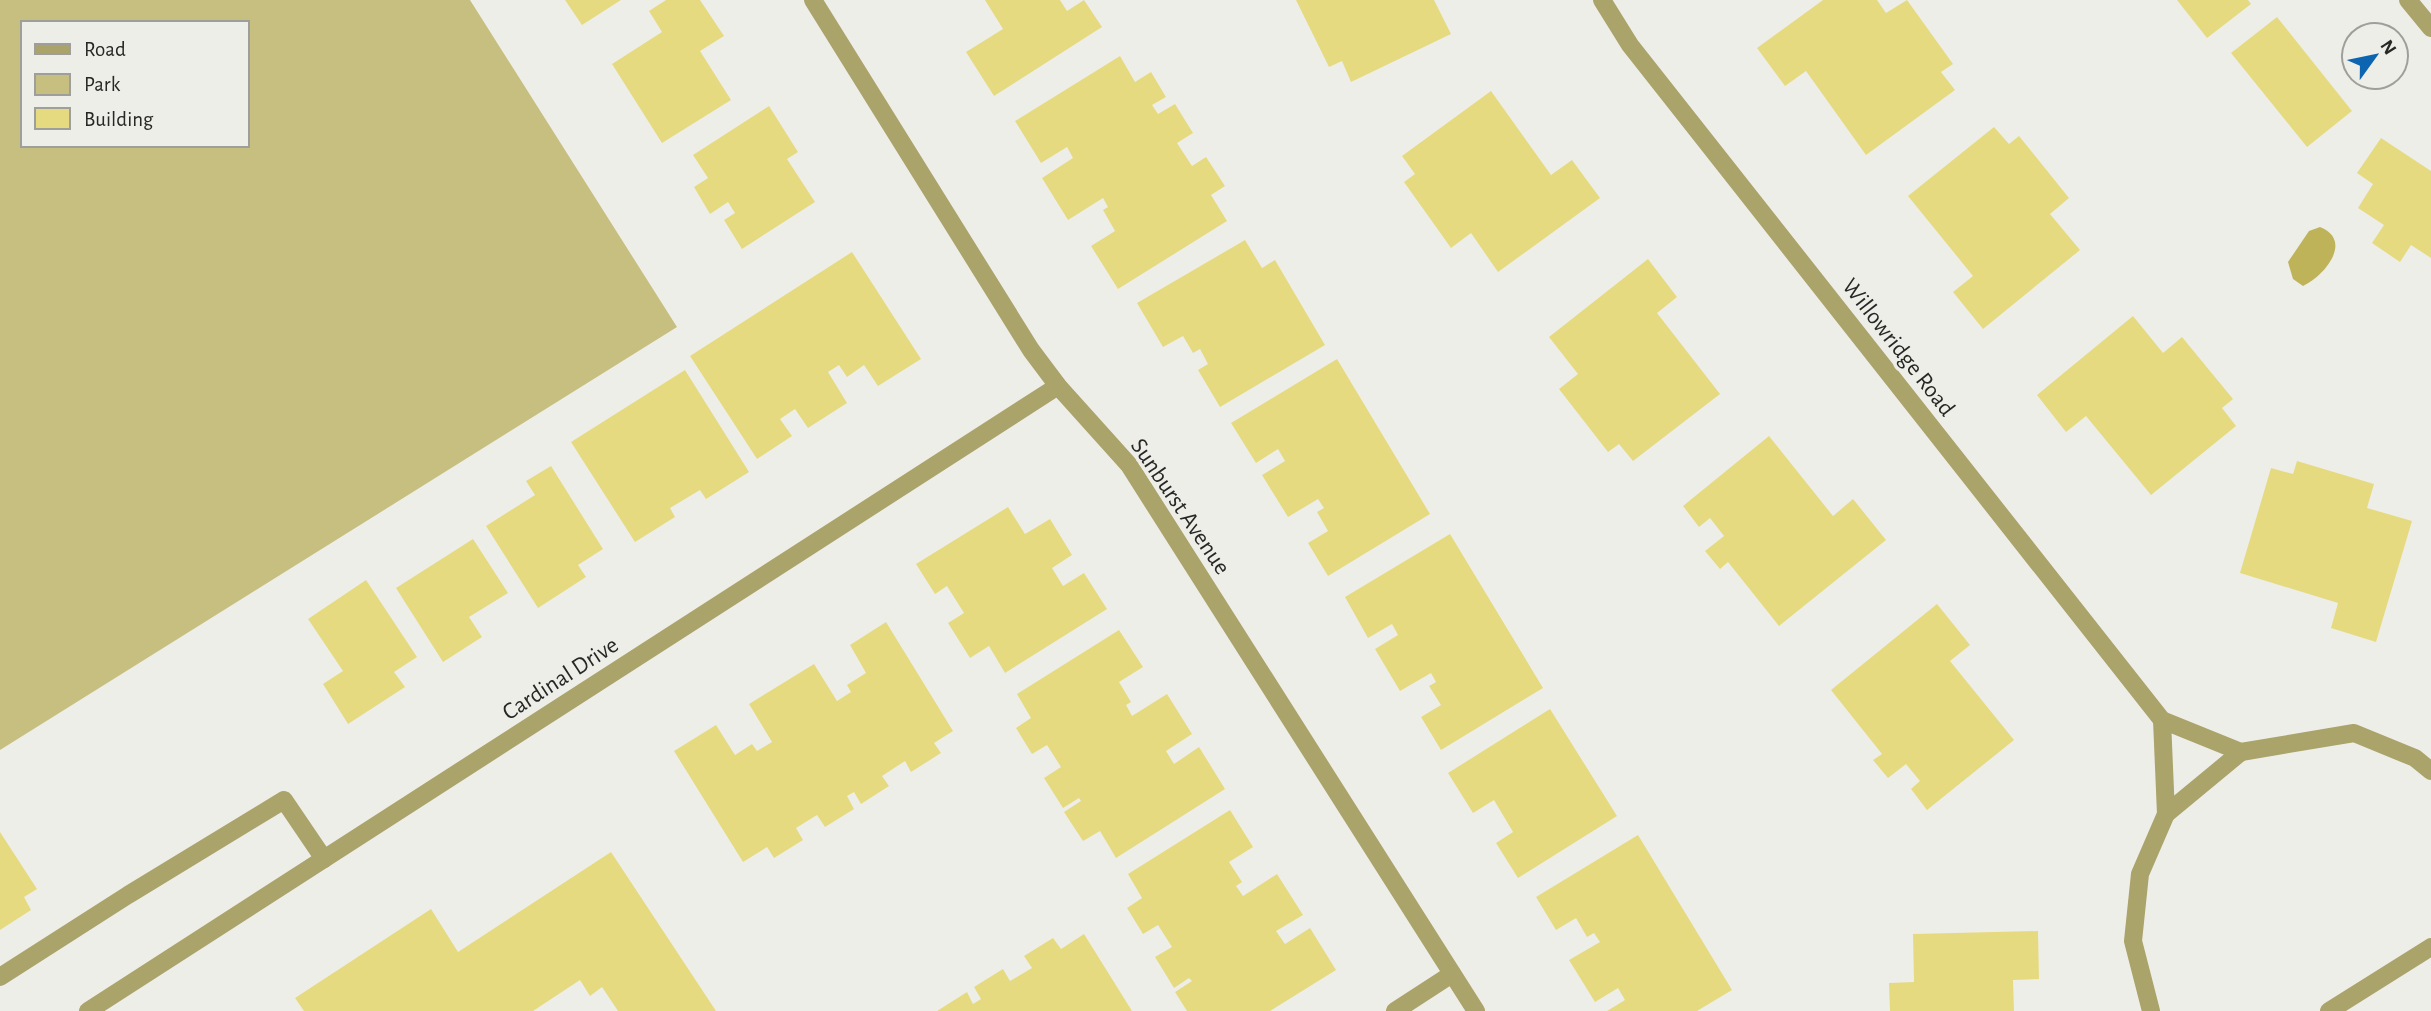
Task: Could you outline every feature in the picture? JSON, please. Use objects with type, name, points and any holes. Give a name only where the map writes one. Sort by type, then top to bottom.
[{"type":"street","name":"Sunburst Avenue","points":[[813,0],[1031,351],[1058,386],[1129,465],[1476,1011]]},
{"type":"street","name":"Willowridge Road","points":[[1602,0],[1630,45],[2162,720],[2241,752]]},
{"type":"street","points":[[2408,0],[2431,28]]},
{"type":"street","name":"Cardinal Drive","points":[[88,1011],[1058,386]]},
{"type":"street","points":[[2151,1011],[2133,941],[2140,874],[2166,814],[2162,720]]},
{"type":"street","points":[[2166,814],[2241,752],[2354,733],[2415,758],[2431,771]]},
{"type":"street","points":[[0,977],[284,800],[324,859]]},
{"type":"street","points":[[2329,1011],[2431,947]]},
{"type":"street","points":[[1395,1011],[1452,974]]},
{"type":"green space","points":[[0,0],[470,0],[677,327],[0,750]]},
{"type":"shaded area","points":[[2320,227],[2330,233],[2335,241],[2335,249],[2327,267],[2303,286],[2293,279],[2288,262],[2309,231]]},
{"type":"building","points":[[565,0],[621,0],[582,25]]},
{"type":"building","points":[[666,0],[700,0],[724,36],[700,51],[731,100],[662,143],[612,64],[662,32],[649,11]]},
{"type":"building","points":[[985,0],[1060,0],[1067,11],[1084,0],[1102,27],[994,96],[966,52],[1003,29]]},
{"type":"building","points":[[1296,0],[1434,0],[1451,34],[1351,82],[1342,61],[1329,67]]},
{"type":"building","points":[[1823,0],[1877,0],[1886,13],[1907,0],[1953,64],[1941,72],[1955,90],[1866,155],[1806,71],[1785,86],[1757,48]]},
{"type":"building","points":[[2177,0],[2248,0],[2251,4],[2207,38]]},
{"type":"building","points":[[2277,17],[2352,111],[2307,147],[2231,53]]},
{"type":"building","points":[[1120,56],[1135,82],[1151,72],[1166,97],[1152,105],[1158,114],[1175,104],[1193,133],[1177,143],[1192,166],[1206,157],[1225,186],[1211,195],[1227,221],[1118,289],[1091,246],[1115,231],[1103,210],[1108,207],[1103,198],[1068,220],[1042,178],[1073,158],[1067,147],[1041,163],[1015,121]]},
{"type":"building","points":[[1491,91],[1551,175],[1572,160],[1600,198],[1498,272],[1471,233],[1451,248],[1404,182],[1415,174],[1402,156]]},
{"type":"building","points":[[769,106],[798,152],[787,159],[815,202],[742,249],[724,220],[735,213],[728,202],[710,214],[694,187],[708,178],[693,155]]},
{"type":"building","points":[[1994,127],[2009,144],[2019,136],[2069,198],[2050,214],[2080,250],[1983,329],[1953,292],[1973,276],[1908,196]]},
{"type":"building","points":[[2381,138],[2431,171],[2431,258],[2411,245],[2400,262],[2372,243],[2384,225],[2358,208],[2373,184],[2357,173]]},
{"type":"building","points":[[1245,240],[1262,268],[1275,260],[1325,345],[1220,407],[1198,370],[1208,364],[1200,349],[1193,353],[1183,336],[1163,347],[1137,303]]},
{"type":"building","points":[[852,252],[921,359],[878,386],[864,365],[847,377],[839,365],[828,372],[847,403],[808,428],[795,409],[780,419],[792,436],[757,459],[690,356]]},
{"type":"building","points":[[1648,259],[1677,297],[1657,313],[1720,394],[1633,461],[1619,444],[1608,452],[1559,389],[1578,374],[1549,337]]},
{"type":"building","points":[[2133,316],[2163,353],[2182,337],[2233,399],[2222,408],[2236,426],[2151,495],[2086,416],[2066,432],[2037,395]]},
{"type":"building","points":[[1337,359],[1430,514],[1328,576],[1308,543],[1328,531],[1317,512],[1324,508],[1318,499],[1288,517],[1262,475],[1285,461],[1278,449],[1256,463],[1231,423]]},
{"type":"building","points":[[685,370],[749,472],[706,499],[700,490],[670,508],[675,517],[635,542],[571,442]]},
{"type":"building","points":[[1769,436],[1833,516],[1853,499],[1886,540],[1779,626],[1728,562],[1720,569],[1705,551],[1724,536],[1710,518],[1699,527],[1683,506]]},
{"type":"building","points":[[2297,461],[2374,484],[2367,508],[2412,521],[2376,642],[2331,628],[2338,603],[2240,573],[2271,468],[2293,474]]},
{"type":"building","points":[[551,466],[603,549],[578,565],[586,577],[538,608],[486,526],[535,495],[526,481]]},
{"type":"building","points":[[1008,507],[1025,534],[1050,519],[1072,555],[1052,568],[1063,586],[1084,573],[1107,609],[1005,673],[989,646],[970,658],[948,623],[964,613],[947,586],[935,594],[916,564]]},
{"type":"building","points":[[1450,534],[1543,688],[1441,750],[1421,717],[1441,705],[1429,686],[1436,682],[1431,673],[1400,691],[1375,649],[1398,635],[1392,624],[1368,638],[1345,597]]},
{"type":"building","points":[[473,539],[508,593],[469,617],[482,637],[443,662],[396,588]]},
{"type":"building","points":[[366,580],[417,657],[394,672],[405,687],[348,724],[323,684],[343,671],[308,619]]},
{"type":"building","points":[[1937,604],[1970,645],[1950,661],[2014,740],[1927,810],[1911,789],[1920,781],[1906,764],[1888,778],[1873,760],[1882,754],[1831,690]]},
{"type":"building","points":[[886,622],[953,731],[934,743],[941,753],[911,772],[905,761],[882,776],[889,786],[861,804],[854,792],[847,796],[854,809],[825,827],[817,815],[796,828],[803,840],[774,858],[767,847],[743,862],[674,751],[716,725],[735,755],[752,744],[757,751],[772,742],[749,704],[814,664],[837,701],[851,692],[847,685],[866,673],[850,645]]},
{"type":"building","points":[[1119,630],[1143,667],[1119,682],[1131,702],[1126,705],[1132,716],[1167,694],[1192,734],[1166,751],[1174,764],[1199,747],[1225,789],[1116,858],[1100,831],[1083,841],[1064,812],[1081,801],[1079,798],[1063,808],[1044,778],[1061,767],[1047,745],[1032,754],[1016,728],[1031,718],[1017,694]]},
{"type":"building","points":[[1550,709],[1617,816],[1518,878],[1496,843],[1513,832],[1494,800],[1473,813],[1448,773]]},
{"type":"building","points":[[1230,810],[1253,847],[1229,862],[1242,882],[1236,886],[1243,896],[1277,874],[1303,915],[1276,931],[1285,944],[1310,928],[1336,970],[1270,1011],[1187,1011],[1175,992],[1192,981],[1189,978],[1174,988],[1155,957],[1172,947],[1158,925],[1143,934],[1127,908],[1142,898],[1128,874]]},
{"type":"building","points":[[0,832],[37,889],[24,897],[31,910],[0,930]]},
{"type":"building","points":[[1638,835],[1732,990],[1697,1011],[1607,1011],[1625,1000],[1618,988],[1595,1002],[1569,960],[1600,942],[1594,933],[1587,937],[1576,918],[1556,930],[1536,897]]},
{"type":"building","points":[[611,852],[716,1011],[618,1011],[602,987],[590,996],[580,980],[533,1011],[304,1011],[295,998],[431,909],[458,952]]},
{"type":"building","points":[[2038,931],[2039,979],[2013,980],[2014,1011],[1890,1011],[1889,983],[1914,982],[1913,934]]},
{"type":"building","points":[[1084,934],[1132,1011],[937,1011],[967,992],[973,1004],[981,999],[974,987],[1003,969],[1010,981],[1032,968],[1024,956],[1053,938],[1061,949]]}]
